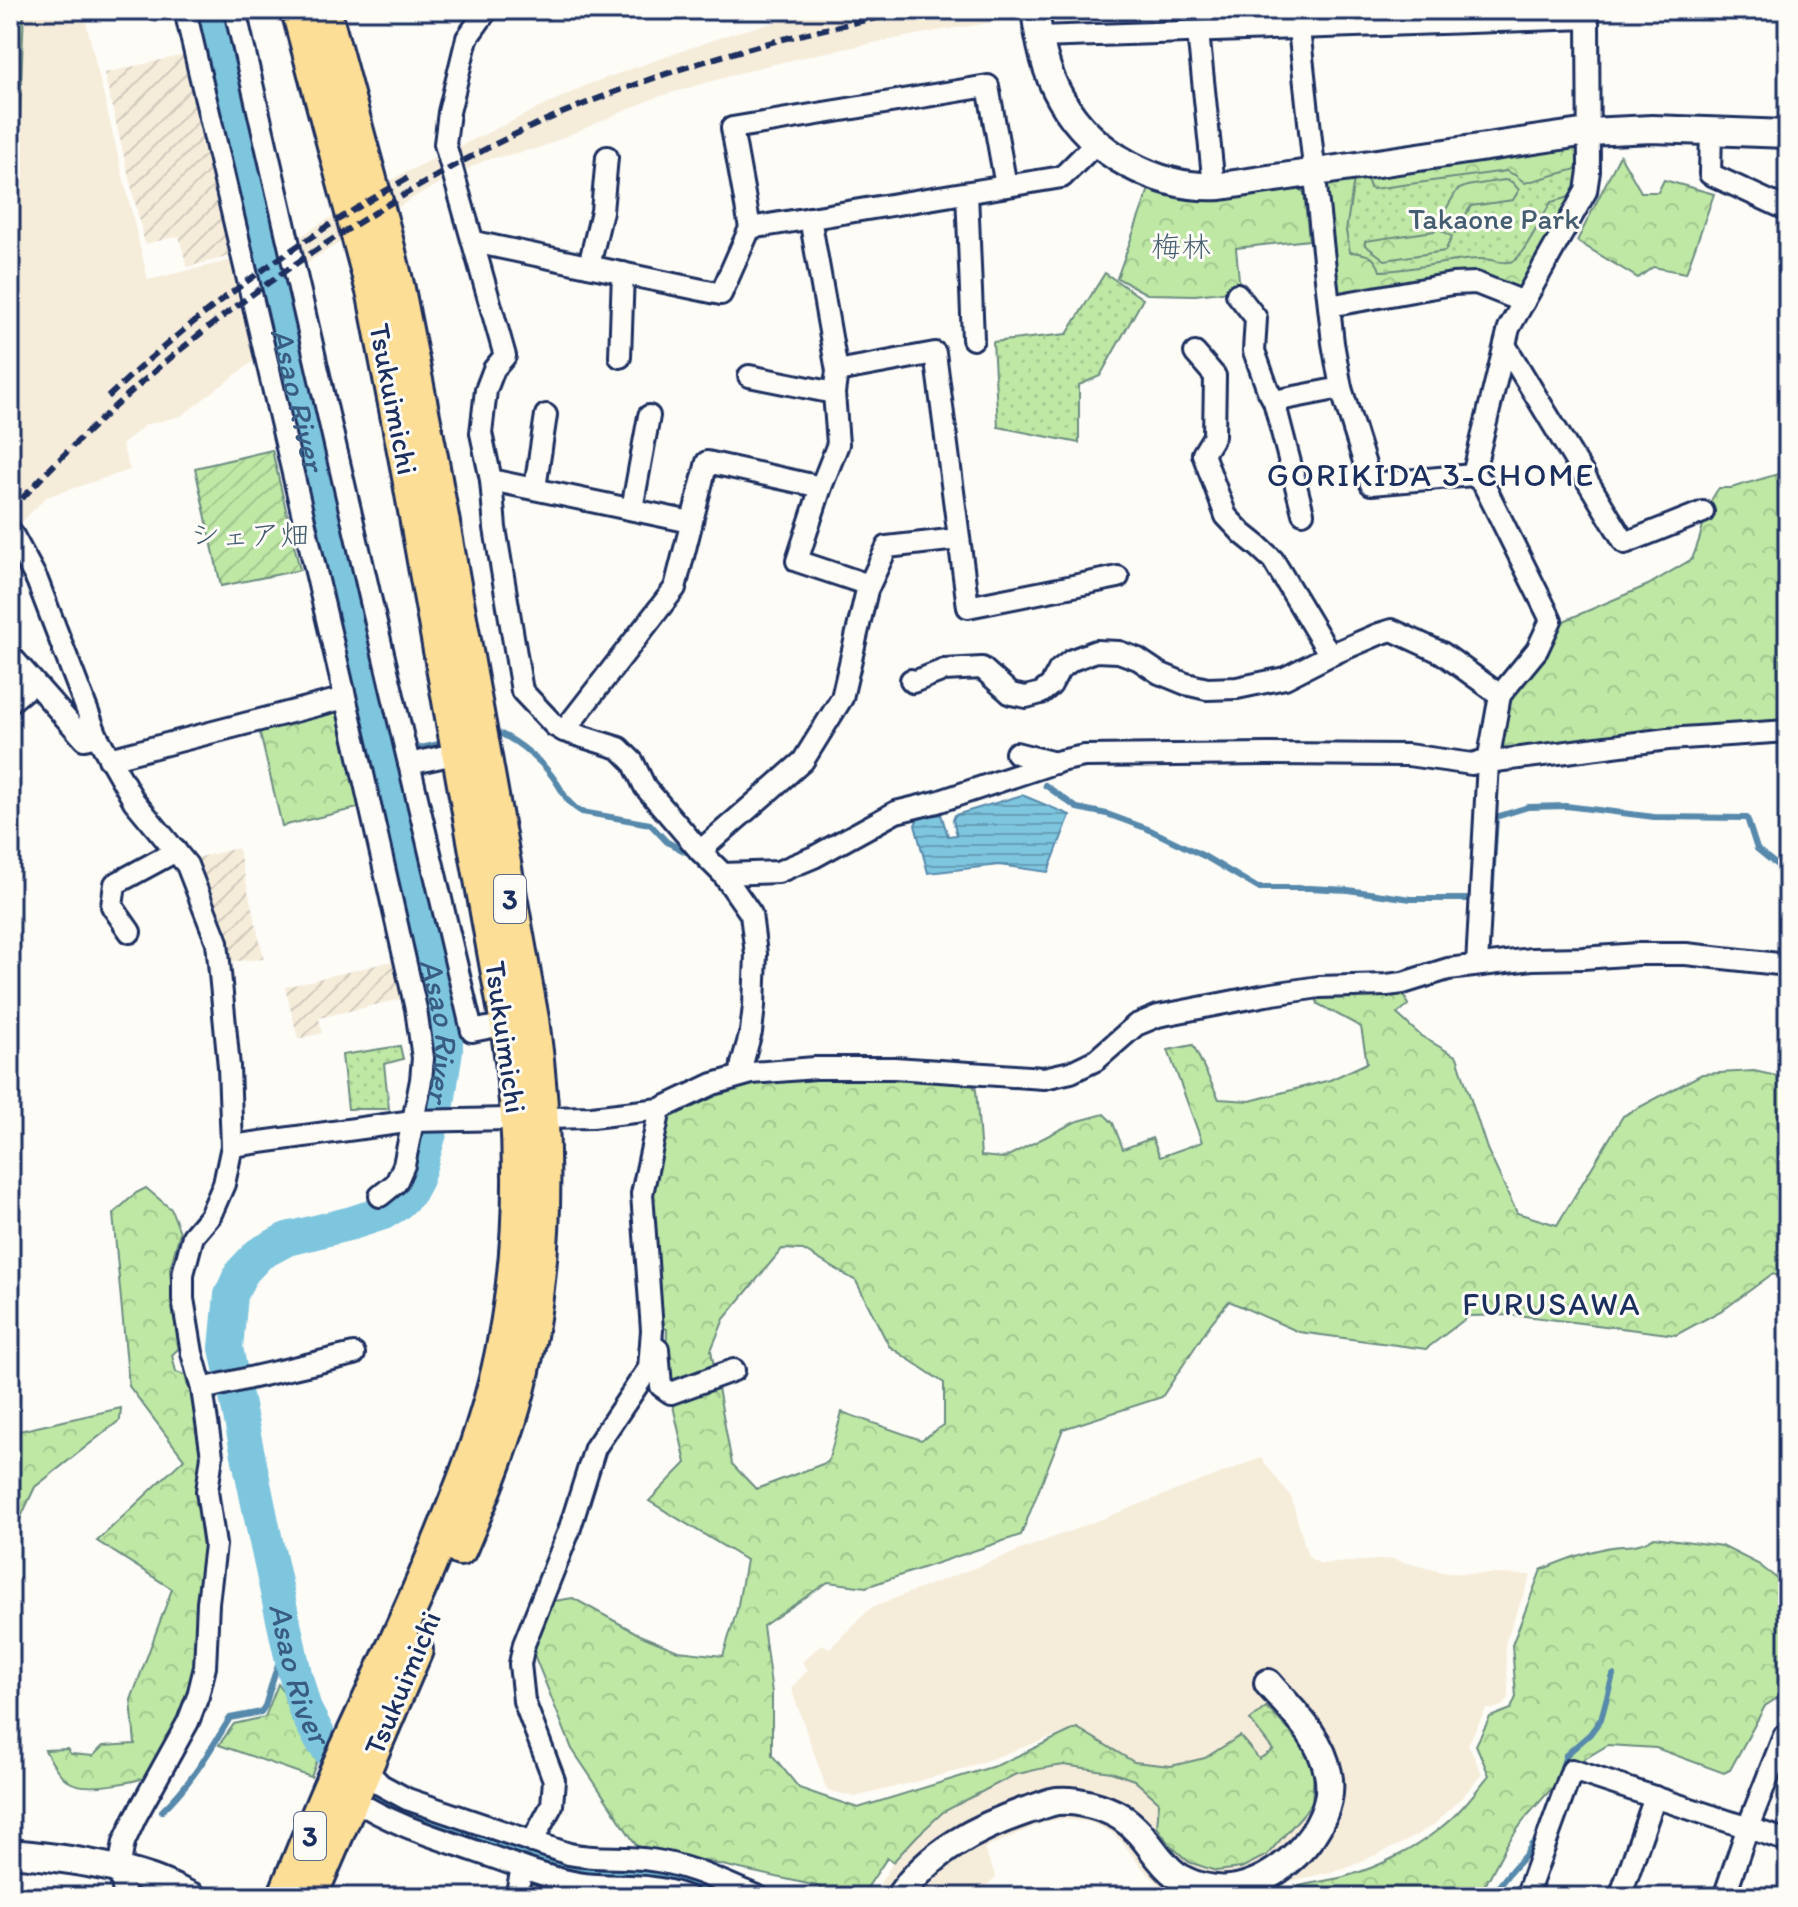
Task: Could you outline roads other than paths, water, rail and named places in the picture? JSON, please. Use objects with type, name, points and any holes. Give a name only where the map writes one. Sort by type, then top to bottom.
[{"type":"main road","name":"Tsukuimichi","points":[[298,10],[374,295],[459,753],[514,1072],[531,1118]]},
{"type":"main road","name":"Tsukuimichi","points":[[310,1897],[393,1651],[463,1485],[489,1405],[504,1345],[513,1289],[531,1118],[540,1080],[532,1019],[398,289],[324,10]]},
{"type":"main road","name":"Tsukuimichi","points":[[284,1897],[353,1777]]},
{"type":"street","points":[[185,10],[416,1009],[423,1058],[418,1121],[396,1183],[380,1196]]},
{"type":"street","points":[[235,10],[472,1031],[507,1024]]},
{"type":"street","points":[[473,10],[449,112],[445,144],[505,356],[494,369],[486,390],[481,433],[491,480],[495,528],[522,691],[555,726],[619,748],[633,762],[645,787],[723,874],[751,914],[756,954],[751,1032],[741,1075]]},
{"type":"street","points":[[467,38],[487,10]]},
{"type":"street","points":[[1473,475],[1509,328],[1586,191],[1589,171],[1588,132],[1588,18],[1198,32],[1037,24],[1053,83],[1078,125],[1129,164],[1160,179],[1192,185],[1214,186],[1315,173],[1588,132],[1652,129],[1788,134]]},
{"type":"street","points":[[1299,29],[1341,388],[1371,484],[1473,475],[1483,483],[1551,620],[1537,650],[1500,695],[1488,762],[1477,965]]},
{"type":"street","points":[[1198,32],[1214,186]]},
{"type":"street","points":[[474,242],[721,294],[750,228],[732,128],[988,86],[1006,186]]},
{"type":"street","points":[[1711,130],[1710,174],[1788,210]]},
{"type":"street","points":[[750,228],[1062,177],[1097,142]]},
{"type":"street","points":[[589,266],[602,211],[607,157]]},
{"type":"street","points":[[967,193],[973,339]]},
{"type":"street","points":[[810,218],[837,371],[834,393],[838,444],[797,561],[869,585]]},
{"type":"street","points":[[620,357],[623,273]]},
{"type":"street","points":[[1329,306],[1452,284],[1476,283],[1524,302]]},
{"type":"street","points":[[1237,294],[1256,318],[1254,351],[1274,401],[1303,513]]},
{"type":"street","points":[[1505,345],[1625,543],[1703,512]]},
{"type":"street","points":[[837,371],[935,353],[968,607],[1118,577]]},
{"type":"street","points":[[1195,353],[1215,376],[1214,436],[1203,454],[1226,516],[1273,560],[1330,655]]},
{"type":"street","points":[[749,376],[834,393]]},
{"type":"street","points":[[1274,401],[1341,388]]},
{"type":"street","points":[[535,488],[546,415]]},
{"type":"street","points":[[632,509],[649,416]]},
{"type":"street","points":[[564,731],[675,588],[707,462],[821,487]]},
{"type":"street","points":[[491,480],[691,522]]},
{"type":"street","points":[[10,530],[37,580],[97,736],[109,759],[134,801],[187,865],[217,942],[229,1067],[232,1146],[224,1184],[210,1216],[193,1236],[183,1274],[187,1328],[212,1387],[212,1456],[207,1491],[215,1545],[205,1667],[188,1722],[124,1842],[119,1869],[125,1897]]},
{"type":"street","points":[[700,851],[803,761],[842,698],[869,585],[887,547],[958,539]]},
{"type":"street","points":[[911,680],[913,682],[944,670],[982,668],[1011,694],[1026,697],[1041,693],[1051,685],[1059,670],[1072,660],[1096,651],[1119,652],[1186,684],[1207,689],[1237,688],[1285,678],[1330,655],[1392,630],[1442,653],[1500,695]]},
{"type":"street","points":[[10,655],[84,739],[97,736]]},
{"type":"street","points":[[10,702],[33,683]]},
{"type":"street","points":[[109,759],[345,698]]},
{"type":"street","points":[[723,874],[778,872],[814,857],[896,812],[1084,756],[1408,755],[1472,764],[1668,739],[1788,731]]},
{"type":"street","points":[[409,764],[459,753]]},
{"type":"street","points":[[1016,753],[1055,763]]},
{"type":"street","points":[[130,932],[112,906],[115,884],[176,851]]},
{"type":"street","points":[[232,1146],[418,1121],[592,1117],[660,1109],[713,1084],[741,1075],[815,1068],[894,1068],[1044,1078],[1071,1072],[1096,1060],[1136,1025],[1158,1016],[1319,987],[1395,984],[1448,969],[1477,965],[1638,954],[1686,954],[1788,965]]},
{"type":"street","points":[[513,1846],[552,1805],[554,1780],[524,1701],[520,1664],[524,1644],[569,1531],[595,1448],[649,1368],[652,1330],[642,1194],[660,1109]]},
{"type":"street","points":[[652,1330],[659,1352],[661,1386],[671,1393],[734,1370]]},
{"type":"street","points":[[212,1387],[354,1354]]},
{"type":"street","points":[[899,1897],[911,1879],[944,1850],[983,1828],[1057,1801],[1094,1805],[1120,1817],[1137,1830],[1163,1865],[1178,1877],[1196,1885],[1235,1889],[1276,1873],[1317,1827],[1327,1803],[1329,1775],[1321,1749],[1309,1730],[1268,1683]]},
{"type":"street","points":[[1724,1897],[1784,1736]]},
{"type":"street","points":[[1526,1897],[1572,1770],[1788,1841]]},
{"type":"street","points":[[353,1777],[396,1823],[591,1859],[650,1860],[684,1867],[759,1897]]},
{"type":"street","points":[[353,1777],[381,1785],[513,1846],[522,1868],[516,1897]]},
{"type":"street","points":[[1620,1897],[1655,1797]]},
{"type":"street","points":[[10,1853],[57,1857],[119,1869],[155,1880],[193,1897]]},
{"type":"street","points":[[522,1868],[581,1883],[655,1888],[688,1897]]},
{"type":"water","points":[[1022,795],[1070,815],[1048,872],[999,865],[928,873],[915,825],[918,818],[940,811],[948,836],[957,835],[953,820],[955,815]]},
{"type":"waterway","name":"Asao River","points":[[206,10],[446,1033],[437,1110],[416,1179],[408,1194],[383,1213],[287,1239],[259,1254],[241,1273],[231,1295],[226,1348],[295,1674],[305,1710],[321,1740],[352,1778],[384,1799],[553,1865],[587,1871],[641,1869],[685,1879],[728,1897]]},
{"type":"waterway","points":[[499,733],[539,761],[577,809],[650,824],[667,842],[686,852]]},
{"type":"waterway","points":[[416,749],[439,744]]},
{"type":"waterway","points":[[384,755],[394,753]]},
{"type":"waterway","points":[[1045,785],[1077,808],[1107,814],[1148,829],[1204,856],[1258,888],[1348,890],[1411,899],[1475,899]]},
{"type":"waterway","points":[[1486,899],[1491,899],[1496,817],[1528,807],[1566,806],[1654,817],[1747,818],[1757,849],[1788,874]]},
{"type":"waterway","points":[[162,1811],[191,1779],[230,1718],[261,1712],[287,1641]]},
{"type":"waterway","points":[[1561,1771],[1566,1755],[1590,1734],[1601,1719],[1613,1675]]},
{"type":"waterway","points":[[1489,1897],[1532,1844]]},
{"type":"railway","points":[[10,512],[93,426],[231,310],[329,242],[450,168],[547,120],[657,77],[788,38],[921,10]]},
{"type":"railway","points":[[108,397],[177,336],[251,278],[328,226],[408,178]]},
{"type":"district","name":"GORIKIDA 3-CHOME","points":[[1431,475]]},
{"type":"district","name":"FURUSAWA","points":[[1552,1304]]},
{"type":"park label","name":"Takaone Park","points":[[1494,218]]},
{"type":"park label","name":"梅林","points":[[1181,246]]},
{"type":"park label","name":"シェア畑","points":[[250,534]]}]
